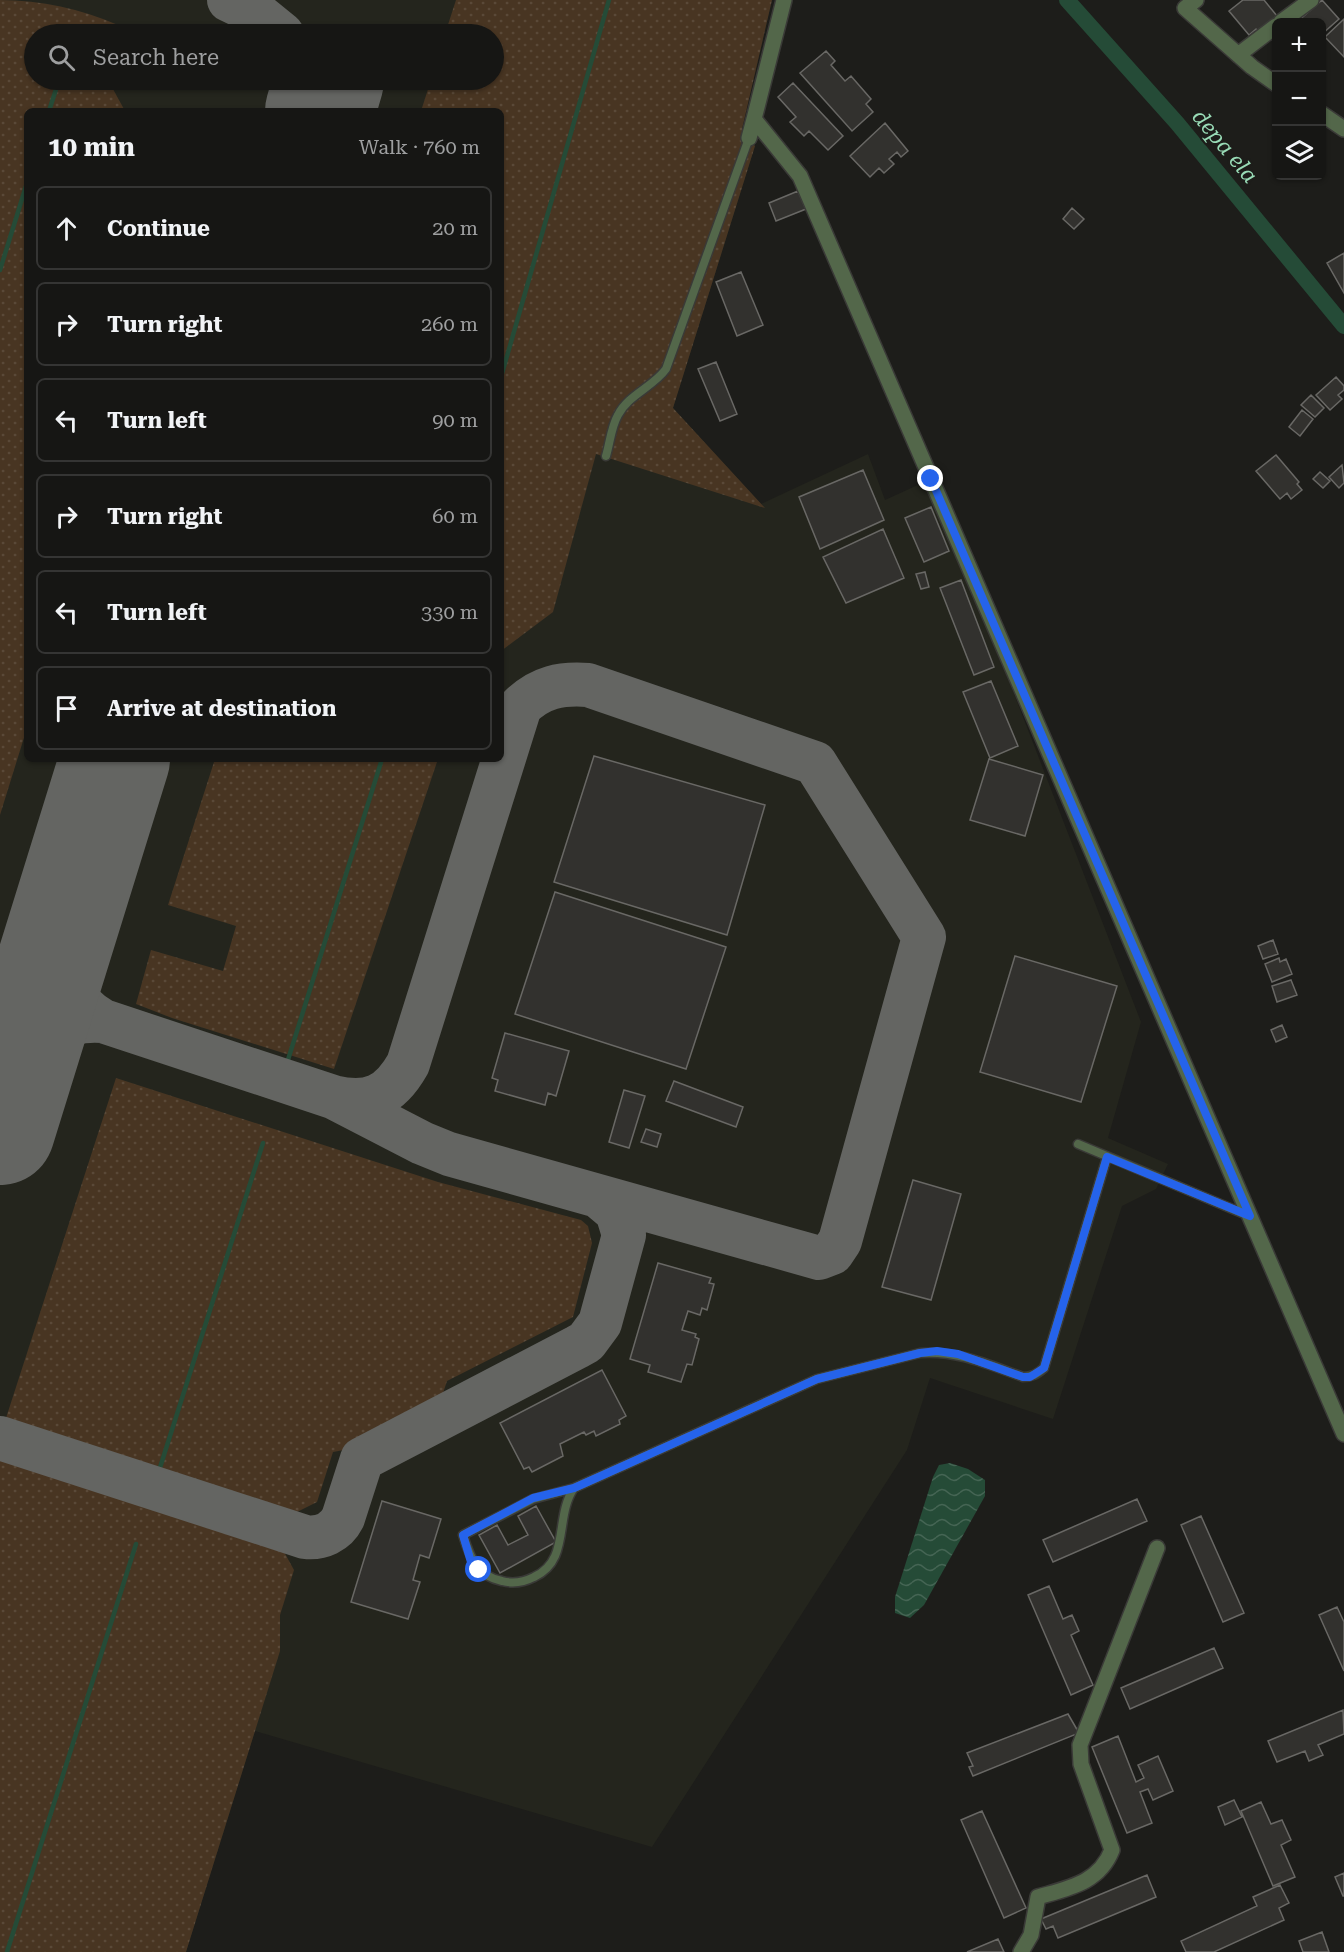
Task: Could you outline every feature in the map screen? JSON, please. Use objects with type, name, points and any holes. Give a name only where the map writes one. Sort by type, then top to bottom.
[{"type":"street","points":[[749,138],[784,0]]},
{"type":"street","points":[[1286,18],[1311,0]]},
{"type":"street","points":[[1186,3],[1238,55],[1272,81]]},
{"type":"street","points":[[1238,55],[1272,29]]},
{"type":"street","points":[[1326,117],[1344,129]]},
{"type":"street","points":[[754,118],[800,176],[1344,1434]]},
{"type":"street","points":[[1021,1952],[1031,1935],[1038,1897],[1076,1885],[1105,1867],[1112,1851],[1081,1764],[1080,1745],[1157,1548]]},
{"type":"lane","points":[[606,456],[617,416],[625,405],[658,380],[666,369],[749,138]]},
{"type":"lane","points":[[1078,1144],[1250,1216]]},
{"type":"lane","points":[[574,1488],[566,1500],[560,1546],[553,1562],[541,1574],[526,1581],[509,1583],[493,1579],[471,1562],[463,1535],[533,1498],[574,1488],[817,1379],[847,1370],[937,1351],[958,1354],[1023,1377],[1038,1373],[1044,1368],[1107,1157]]},
{"type":"shaded area","points":[[0,0],[772,0],[742,129],[755,146],[673,408],[761,504],[868,454],[885,500],[931,479],[1141,1022],[1108,1138],[1168,1164],[1156,1189],[1122,1206],[1053,1419],[930,1378],[907,1450],[652,1847],[255,1731],[186,1952],[0,1952]]},
{"type":"shaded area","points":[[0,0],[60,7],[89,14],[115,24],[24,24],[24,90],[113,90],[123,108],[24,108],[24,738],[0,815]]},
{"type":"shaded area","points":[[456,0],[772,0],[742,129],[755,146],[673,408],[765,508],[596,454],[553,612],[504,649],[504,108],[422,108],[428,90],[504,90],[504,24],[448,24]]},
{"type":"shaded area","points":[[214,762],[437,762],[334,1069],[172,1018],[136,1004],[151,950],[223,971],[236,926],[168,905]]},
{"type":"shaded area","points":[[116,1078],[438,1182],[581,1220],[588,1226],[592,1243],[573,1317],[447,1381],[440,1402],[349,1449],[333,1452],[317,1502],[295,1513],[6,1418]]},
{"type":"shaded area","points":[[0,1458],[283,1550],[294,1570],[280,1615],[280,1651],[186,1952],[0,1952]]},
{"type":"water","points":[[950,1463],[968,1469],[985,1480],[985,1496],[924,1605],[910,1618],[895,1613],[895,1597],[933,1477],[939,1465]]},
{"type":"building","points":[[1243,0],[1264,0],[1277,16],[1258,32],[1256,29],[1249,35],[1229,11]]},
{"type":"building","points":[[1322,0],[1339,19],[1326,30],[1326,18],[1302,18]]},
{"type":"building","points":[[1344,19],[1344,57],[1326,38]]},
{"type":"building","points":[[826,51],[835,61],[831,65],[845,81],[851,76],[871,99],[866,104],[873,112],[852,131],[800,73]]},
{"type":"building","points":[[793,83],[843,136],[828,150],[809,131],[804,136],[790,122],[796,117],[778,97]]},
{"type":"building","points":[[885,123],[908,151],[901,157],[897,152],[889,159],[894,164],[884,173],[879,168],[870,177],[850,156]]},
{"type":"building","points":[[798,191],[806,209],[776,221],[769,203]]},
{"type":"building","points":[[1072,208],[1084,219],[1074,229],[1063,219]]},
{"type":"building","points":[[1344,253],[1344,293],[1327,263]]},
{"type":"building","points":[[741,272],[763,325],[737,336],[716,282]]},
{"type":"building","points":[[716,362],[737,414],[720,421],[698,369]]},
{"type":"building","points":[[1336,377],[1344,386],[1344,390],[1338,395],[1342,399],[1330,410],[1316,395]]},
{"type":"building","points":[[1311,395],[1324,408],[1315,417],[1301,405]]},
{"type":"building","points":[[1302,410],[1313,419],[1300,436],[1289,427]]},
{"type":"building","points":[[1276,455],[1299,482],[1297,484],[1302,490],[1291,499],[1287,493],[1280,499],[1256,471]]},
{"type":"building","points":[[1342,465],[1344,483],[1339,488],[1329,477]]},
{"type":"building","points":[[863,470],[884,520],[820,549],[799,497]]},
{"type":"building","points":[[1320,472],[1330,481],[1323,488],[1313,479]]},
{"type":"building","points":[[931,507],[949,551],[924,562],[905,518]]},
{"type":"building","points":[[883,529],[904,578],[846,603],[823,557]]},
{"type":"building","points":[[925,572],[929,587],[921,589],[916,574]]},
{"type":"building","points":[[961,580],[994,667],[974,675],[940,588]]},
{"type":"building","points":[[991,681],[1018,746],[990,758],[963,692]]},
{"type":"building","points":[[594,756],[765,805],[727,935],[554,882]]},
{"type":"building","points":[[989,759],[1043,775],[1025,836],[970,820]]},
{"type":"building","points":[[555,892],[726,947],[686,1069],[515,1014]]},
{"type":"building","points":[[1273,940],[1278,954],[1263,959],[1258,946]]},
{"type":"building","points":[[1015,956],[1117,986],[1081,1102],[980,1072]]},
{"type":"building","points":[[1279,958],[1280,962],[1286,959],[1292,974],[1272,982],[1265,964]]},
{"type":"building","points":[[1291,980],[1297,995],[1277,1002],[1272,986]]},
{"type":"building","points":[[1282,1025],[1287,1037],[1276,1042],[1271,1030]]},
{"type":"building","points":[[505,1033],[569,1051],[556,1096],[548,1093],[545,1105],[495,1091],[498,1080],[492,1078]]},
{"type":"building","points":[[674,1081],[743,1107],[736,1127],[666,1101]]},
{"type":"building","points":[[624,1090],[645,1096],[629,1148],[609,1142]]},
{"type":"building","points":[[646,1129],[661,1134],[657,1147],[641,1142]]},
{"type":"building","points":[[913,1180],[961,1194],[931,1300],[882,1287]]},
{"type":"building","points":[[658,1263],[711,1278],[709,1283],[714,1284],[707,1310],[702,1308],[700,1315],[688,1311],[682,1330],[696,1334],[695,1337],[699,1339],[692,1365],[687,1364],[681,1382],[648,1372],[650,1365],[630,1359]]},
{"type":"building","points":[[602,1370],[626,1416],[619,1420],[620,1424],[596,1436],[594,1431],[586,1435],[584,1432],[560,1444],[563,1456],[532,1472],[529,1467],[524,1469],[500,1423]]},
{"type":"building","points":[[1137,1499],[1147,1521],[1053,1562],[1043,1540]]},
{"type":"building","points":[[382,1501],[441,1519],[429,1558],[420,1555],[413,1580],[420,1582],[408,1619],[351,1602]]},
{"type":"building","points":[[536,1506],[556,1542],[500,1573],[479,1535],[497,1525],[508,1545],[528,1535],[518,1516]]},
{"type":"building","points":[[1201,1516],[1244,1613],[1223,1622],[1181,1525]]},
{"type":"building","points":[[1049,1586],[1063,1619],[1072,1615],[1079,1631],[1071,1635],[1093,1685],[1071,1695],[1028,1595]]},
{"type":"building","points":[[1337,1607],[1344,1622],[1344,1671],[1319,1615]]},
{"type":"building","points":[[1214,1648],[1223,1668],[1130,1709],[1121,1688]]},
{"type":"building","points":[[1343,1710],[1344,1734],[1318,1745],[1323,1755],[1309,1761],[1305,1751],[1277,1762],[1268,1741]]},
{"type":"building","points":[[1068,1714],[1079,1733],[973,1776],[969,1767],[973,1766],[967,1753]]},
{"type":"building","points":[[1118,1736],[1136,1782],[1144,1778],[1138,1765],[1158,1756],[1173,1791],[1153,1800],[1148,1789],[1140,1792],[1152,1823],[1127,1833],[1092,1747]]},
{"type":"building","points":[[1234,1800],[1242,1817],[1225,1825],[1218,1807]]},
{"type":"building","points":[[1261,1802],[1271,1824],[1282,1820],[1291,1840],[1281,1845],[1295,1877],[1273,1886],[1241,1811]]},
{"type":"building","points":[[982,1811],[1026,1908],[1004,1918],[961,1820]]},
{"type":"building","points":[[1344,1873],[1344,1896],[1343,1896],[1335,1877]]},
{"type":"building","points":[[1147,1875],[1156,1897],[1058,1938],[1053,1926],[1046,1929],[1041,1919]]},
{"type":"building","points":[[1280,1885],[1289,1903],[1279,1908],[1284,1920],[1214,1952],[1186,1952],[1181,1941],[1257,1906],[1253,1897]]},
{"type":"building","points":[[1322,1932],[1329,1952],[1303,1952],[1299,1941]]},
{"type":"building","points":[[998,1939],[1004,1952],[967,1952]]},
{"type":"waterway","points":[[504,367],[609,0]]},
{"type":"waterway","name":"depa ela","points":[[1067,0],[1177,123],[1344,326]]},
{"type":"waterway","points":[[50,108],[56,90]]},
{"type":"waterway","points":[[0,270],[24,193]]},
{"type":"waterway","points":[[287,1063],[381,762]]},
{"type":"waterway","points":[[157,1477],[263,1143]]},
{"type":"waterway","points":[[7,1952],[136,1544]]},
{"type":"taxiway","points":[[229,0],[256,13],[270,24]]},
{"type":"taxiway","points":[[309,90],[312,108]]},
{"type":"taxiway","points":[[333,1097],[422,1143],[449,1154],[819,1258],[832,1253],[840,1241],[924,937],[815,763],[588,685],[551,688],[528,700],[520,707],[504,758]]},
{"type":"taxiway","points":[[333,1097],[357,1100],[377,1096],[394,1084],[408,1064],[503,762]]},
{"type":"taxiway","points":[[60,934],[62,961],[68,984],[82,1005],[103,1021],[333,1097]]},
{"type":"taxiway","points":[[18,1072],[33,1048],[52,1032],[75,1023],[103,1021]]},
{"type":"taxiway","points":[[0,1438],[305,1537],[327,1534],[343,1518],[362,1459],[586,1342],[600,1323],[624,1235],[617,1212],[598,1196]]},
{"type":"runway","points":[[321,108],[326,90]]},
{"type":"runway","points":[[0,1130],[114,762]]},
{"type":"route","points":[[479,1570],[471,1562],[463,1535],[533,1498],[574,1488],[817,1379],[847,1370],[937,1351],[958,1354],[1023,1377],[1030,1377],[1038,1373],[1044,1368],[1107,1157],[1250,1216],[931,479]]}]
